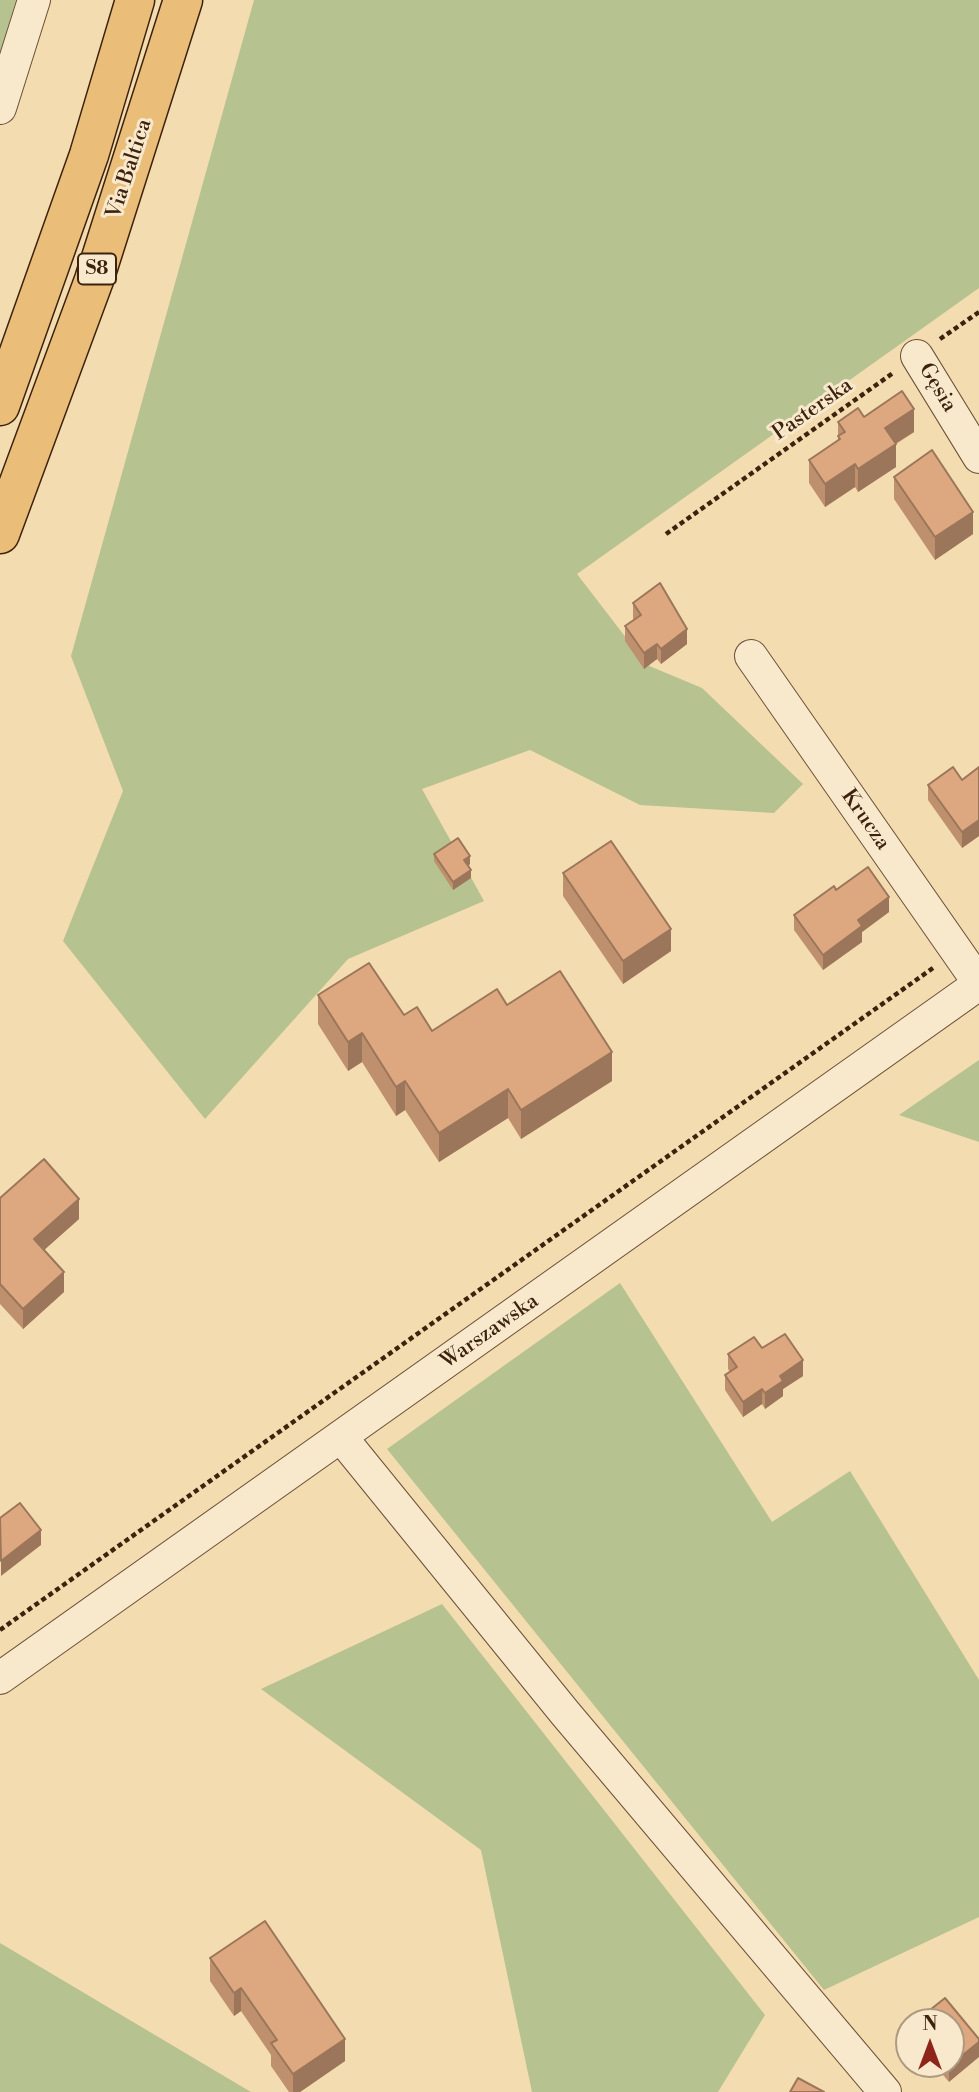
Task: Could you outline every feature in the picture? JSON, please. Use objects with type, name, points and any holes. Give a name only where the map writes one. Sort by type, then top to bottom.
[{"type":"highway","name":"Via Baltica","points":[[0,406],[89,155],[135,0]]},
{"type":"highway","name":"Via Baltica","points":[[0,534],[94,280],[183,0]]},
{"type":"street","points":[[0,108],[34,0]]},
{"type":"street","name":"Gęsia","points":[[917,356],[979,457]]},
{"type":"street","name":"Krucza","points":[[751,656],[979,984]]},
{"type":"street","name":"Warszawska","points":[[0,1678],[979,984]]},
{"type":"street","points":[[341,1437],[565,1713],[885,2092]]},
{"type":"path","name":"Pasterska","points":[[666,534],[979,312]]},
{"type":"path","points":[[0,1630],[957,951]]},
{"type":"green space","points":[[0,0],[16,0],[0,53]]},
{"type":"green space","points":[[254,0],[979,0],[979,288],[577,574],[647,665],[702,688],[803,784],[774,813],[640,805],[530,750],[422,789],[484,901],[348,959],[205,1119],[63,941],[123,791],[71,656]]},
{"type":"green space","points":[[979,1060],[979,1142],[899,1115]]},
{"type":"green space","points":[[620,1283],[772,1522],[850,1471],[979,1680],[979,1917],[824,1990],[387,1449]]},
{"type":"green space","points":[[442,1604],[765,2015],[718,2092],[532,2092],[481,1850],[261,1689]]},
{"type":"green space","points":[[0,1943],[251,2092],[0,2092]]},
{"type":"building","points":[[902,391],[914,409],[885,428],[896,444],[858,469],[855,464],[825,484],[809,460],[840,439],[838,436],[845,432],[838,422],[858,408],[864,417]]},
{"type":"building","points":[[932,450],[973,512],[935,537],[894,477]]},
{"type":"building","points":[[660,583],[687,629],[661,649],[657,644],[644,653],[625,626],[641,615],[633,603]]},
{"type":"building","points":[[953,767],[962,780],[979,767],[979,820],[962,832],[928,785]]},
{"type":"building","points":[[458,838],[470,856],[464,860],[471,870],[453,882],[434,854]]},
{"type":"building","points":[[611,841],[671,929],[623,961],[563,873]]},
{"type":"building","points":[[868,867],[889,897],[858,920],[862,926],[823,955],[794,915],[834,886],[836,890]]},
{"type":"building","points":[[369,963],[404,1015],[417,1007],[432,1031],[497,989],[507,1005],[560,971],[612,1052],[521,1110],[508,1089],[439,1133],[405,1081],[396,1087],[362,1033],[348,1042],[318,995]]},
{"type":"building","points":[[44,1159],[79,1199],[34,1239],[64,1272],[23,1309],[0,1284],[0,1198]]},
{"type":"building","points":[[785,1334],[803,1360],[780,1376],[783,1381],[765,1393],[762,1389],[743,1402],[725,1375],[737,1367],[728,1354],[754,1337],[762,1348]]},
{"type":"building","points":[[20,1503],[41,1530],[1,1561],[0,1518]]},
{"type":"building","points":[[265,1921],[345,2039],[293,2074],[271,2043],[277,2040],[241,1988],[234,1993],[210,1958]]},
{"type":"building","points":[[945,1998],[953,2008],[932,2008]]},
{"type":"building","points":[[965,2022],[979,2039],[979,2042],[965,2053]]},
{"type":"building","points":[[798,2078],[824,2092],[790,2092]]}]
